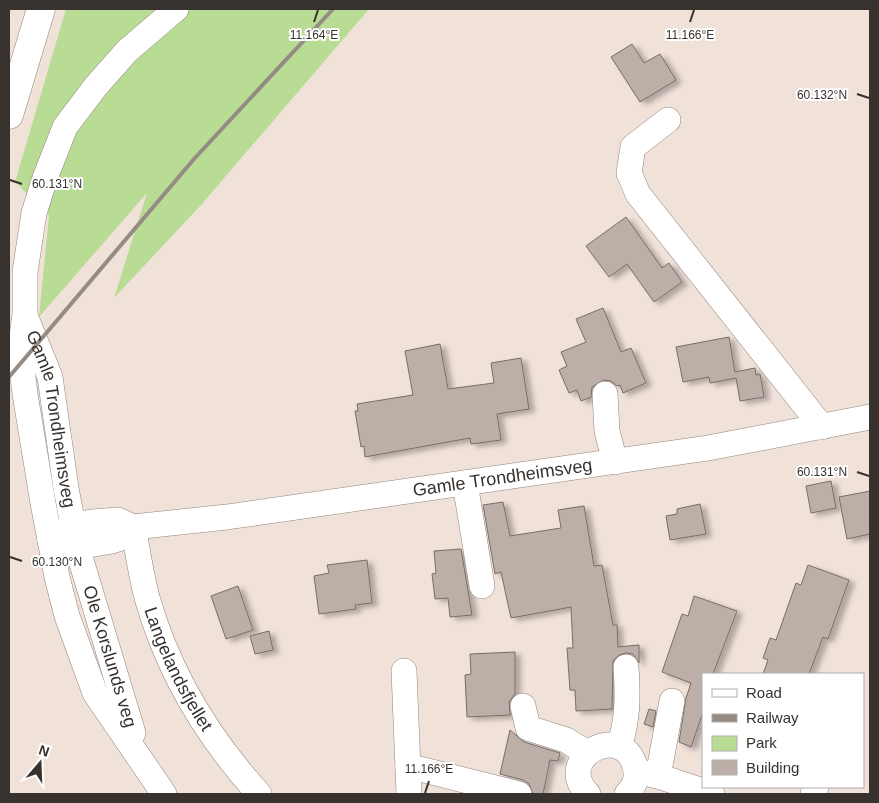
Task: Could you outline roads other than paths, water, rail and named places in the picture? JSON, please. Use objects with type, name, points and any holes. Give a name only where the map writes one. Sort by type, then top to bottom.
[{"type":"highway","points":[[9,115],[41,9]]},
{"type":"street","name":"Gamle Trondheimsveg","points":[[176,9],[154,26],[108,72],[66,127],[44,178],[34,212],[25,272],[24,314],[20,352],[50,540],[76,536],[118,520],[133,527],[227,517],[615,462],[822,428],[870,417]]},
{"type":"street","points":[[668,120],[633,147],[629,173],[638,194],[822,428]]},
{"type":"street","name":"Gamle Trondheimsveg","points":[[24,314],[50,377],[66,488],[76,536]]},
{"type":"street","points":[[605,394],[607,431],[615,462]]},
{"type":"street","points":[[465,483],[482,586]]},
{"type":"street","name":"Langelandsfjellet","points":[[133,527],[148,600],[163,644],[182,686],[215,739],[259,794]]},
{"type":"street","name":"Ole Korslunds veg","points":[[76,536],[141,759]]},
{"type":"street","name":"Ole Korslunds veg","points":[[50,540],[67,616],[95,693],[164,794]]},
{"type":"street","points":[[619,747],[626,726],[628,706],[626,667]]},
{"type":"street","points":[[404,671],[409,794]]},
{"type":"street","points":[[627,794],[636,780],[647,773],[672,701]]},
{"type":"street","points":[[523,706],[528,728],[566,740],[587,753]]},
{"type":"street","points":[[579,792],[579,769],[587,753],[602,745],[619,747],[628,753],[647,773],[712,794]]},
{"type":"street","points":[[408,766],[458,787],[519,794]]},
{"type":"railway","points":[[9,377],[194,159],[333,9]]}]
